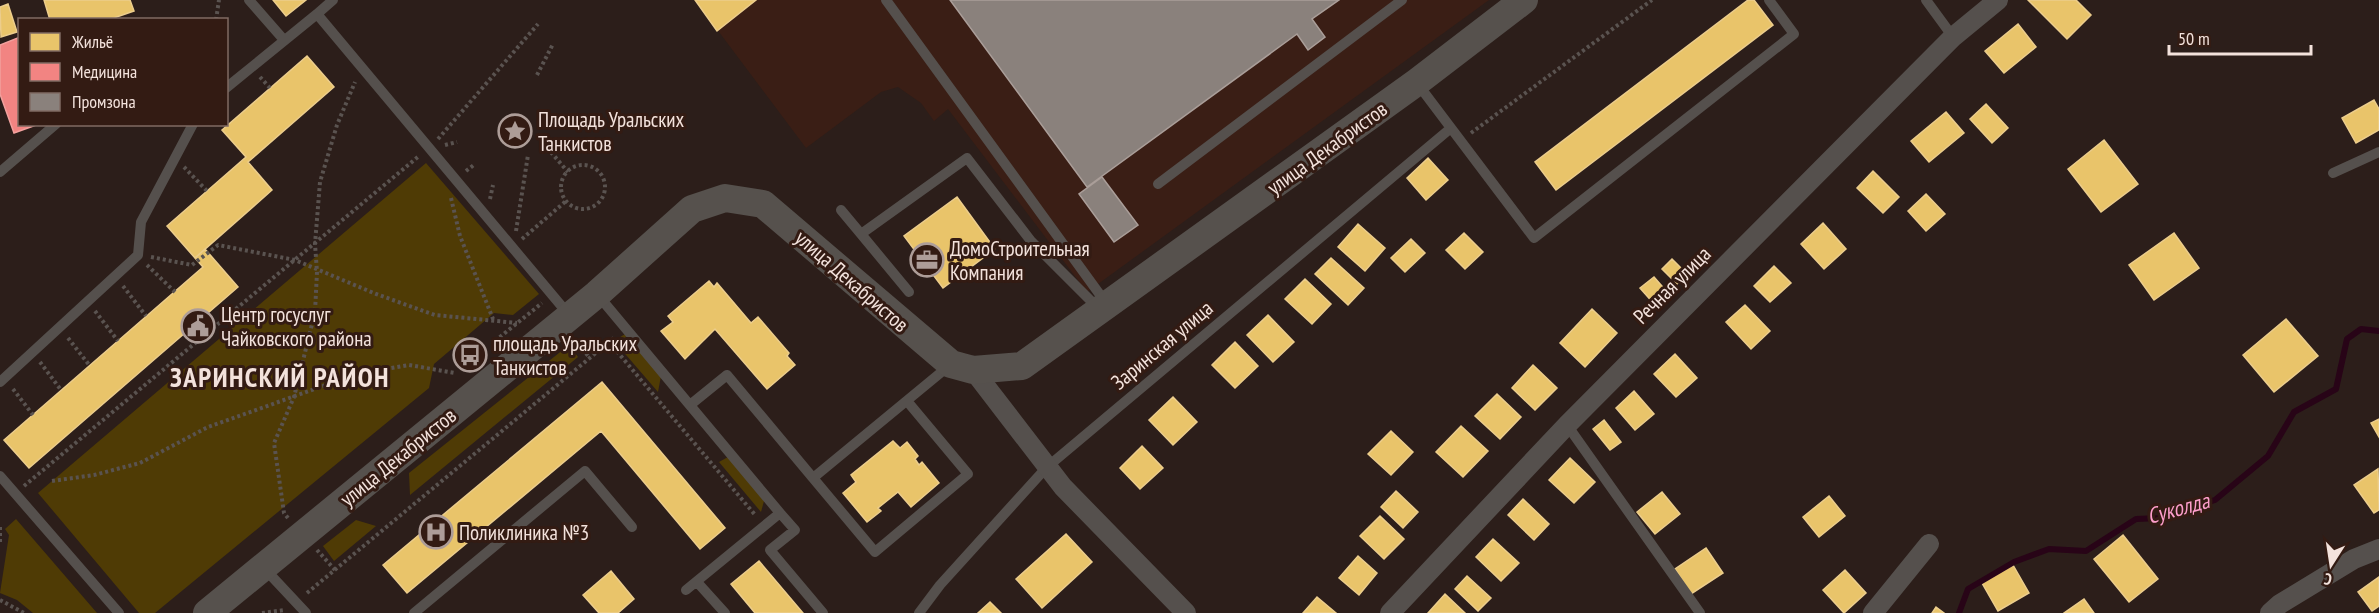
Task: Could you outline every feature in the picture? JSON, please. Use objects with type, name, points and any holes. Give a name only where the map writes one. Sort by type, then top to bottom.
[{"type":"street","name":"улица Декабристов","points":[[207,613],[597,294],[692,209],[725,198],[763,204],[962,367],[1022,366],[1105,309],[1417,82],[1524,0]]},
{"type":"street","name":"Речная улица","points":[[1390,613],[1567,425],[1953,37],[1998,0]]},
{"type":"street","points":[[962,367],[1046,468],[1186,613]]},
{"type":"street","points":[[1873,613],[1929,544]]},
{"type":"street","points":[[2270,613],[2280,604],[2354,559],[2379,549]]},
{"type":"lane","points":[[249,0],[284,40]]},
{"type":"lane","points":[[228,86],[333,0]]},
{"type":"lane","points":[[886,0],[1105,309]]},
{"type":"lane","points":[[1158,184],[1402,0]]},
{"type":"lane","points":[[1417,82],[1534,238],[1794,34],[1769,0]]},
{"type":"lane","points":[[1926,0],[1953,37]]},
{"type":"lane","points":[[317,14],[569,315]]},
{"type":"lane","points":[[0,172],[54,126]]},
{"type":"lane","points":[[2,380],[116,278],[138,255],[141,222],[192,126]]},
{"type":"lane","name":"Заринская улица","points":[[919,613],[940,585],[1046,468],[1451,128]]},
{"type":"lane","points":[[2333,173],[2379,152]]},
{"type":"lane","points":[[861,234],[967,158],[1031,241],[1105,309]]},
{"type":"lane","points":[[842,210],[909,292]]},
{"type":"lane","points":[[597,294],[795,530],[770,550],[823,613]]},
{"type":"lane","points":[[813,478],[907,401],[962,367]]},
{"type":"lane","points":[[690,405],[727,375],[874,552],[968,474],[907,401]]},
{"type":"lane","points":[[1567,425],[1700,613]]},
{"type":"lane","points":[[414,613],[585,471],[632,527]]},
{"type":"lane","points":[[0,476],[119,613]]},
{"type":"lane","points":[[686,590],[780,513]]},
{"type":"lane","points":[[263,567],[306,613]]},
{"type":"lane","points":[[697,582],[725,613]]},
{"type":"path","points":[[216,18],[219,0]]},
{"type":"path","points":[[1460,141],[1652,0]]},
{"type":"path","points":[[15,494],[429,148],[538,24]]},
{"type":"path","points":[[537,75],[553,44]]},
{"type":"path","points":[[284,513],[274,443],[294,397],[315,312],[317,272],[315,244],[320,182],[337,125],[361,66]]},
{"type":"path","points":[[543,143],[568,172]]},
{"type":"path","points":[[513,246],[528,155]]},
{"type":"path","points":[[175,158],[207,191]]},
{"type":"path","points":[[581,166],[591,167],[602,176],[605,190],[600,201],[588,208],[575,208],[566,201],[561,187],[568,172],[581,166]]},
{"type":"path","points":[[449,189],[460,236],[493,319]]},
{"type":"path","points":[[513,246],[566,201]]},
{"type":"path","points":[[167,259],[192,265],[218,245],[295,260],[317,272],[435,315],[517,323]]},
{"type":"path","points":[[138,255],[175,292]]},
{"type":"path","points":[[116,278],[146,316]]},
{"type":"path","points":[[88,303],[118,341]]},
{"type":"path","points":[[199,321],[208,333]]},
{"type":"path","points":[[60,328],[90,366]]},
{"type":"path","points":[[262,613],[288,610],[626,329]]},
{"type":"path","points":[[609,342],[764,526]]},
{"type":"path","points":[[32,353],[61,390]]},
{"type":"path","points":[[52,481],[94,475],[140,463],[208,427],[357,374],[409,365],[455,373]]},
{"type":"path","points":[[2,380],[33,415]]},
{"type":"path","points":[[0,527],[2,529],[0,542]]},
{"type":"path","points":[[0,600],[24,613]]},
{"type":"shaded area","points":[[695,0],[1489,0],[1087,292],[948,109],[934,121],[921,103],[898,87],[881,92],[806,148]]},
{"type":"shaded area","points":[[426,163],[539,294],[513,315],[494,313],[434,364],[429,388],[155,613],[139,613],[38,493]]},
{"type":"shaded area","points":[[625,334],[661,376],[658,392],[614,341]]},
{"type":"shaded area","points":[[569,345],[578,357],[410,495],[409,473]]},
{"type":"shaded area","points":[[728,457],[764,501],[761,512],[719,462]]},
{"type":"shaded area","points":[[16,519],[97,613],[33,613],[17,600],[0,593],[9,535],[5,529]]},
{"type":"shaded area","points":[[356,520],[376,526],[334,561],[323,546]]},
{"type":"building: Жильё","points":[[44,0],[130,0],[134,11],[114,18],[49,18]]},
{"type":"building: Жильё","points":[[273,0],[306,0],[286,16]]},
{"type":"building: Жильё","points":[[695,0],[756,0],[717,31]]},
{"type":"building: Жильё","points":[[1748,0],[1754,0],[1773,25],[1556,190],[1535,162]]},
{"type":"building: Жильё","points":[[2028,0],[2076,0],[2091,15],[2067,39]]},
{"type":"building: Жильё","points":[[8,4],[17,32],[1,37],[0,7]]},
{"type":"building: Жильё","points":[[2018,24],[2036,47],[2004,73],[1985,51]]},
{"type":"building: Жильё","points":[[307,56],[334,87],[248,162],[272,190],[195,258],[167,226],[246,157],[222,130]]},
{"type":"building: Жильё","points":[[2374,100],[2379,109],[2379,130],[2356,143],[2342,118]]},
{"type":"building: Жильё","points":[[1986,104],[2008,128],[1992,143],[1970,119]]},
{"type":"building: Жильё","points":[[1946,112],[1964,133],[1929,162],[1911,141]]},
{"type":"building: Жильё","points":[[2104,140],[2138,184],[2101,212],[2068,169]]},
{"type":"building: Жильё","points":[[1428,158],[1448,180],[1426,200],[1407,178]]},
{"type":"building: Жильё","points":[[1873,171],[1899,197],[1883,213],[1857,188]]},
{"type":"building: Жильё","points":[[1926,194],[1945,214],[1926,231],[1908,211]]},
{"type":"building: Жильё","points":[[957,197],[995,249],[943,288],[904,236]]},
{"type":"building: Жильё","points":[[1823,223],[1846,249],[1824,269],[1801,244]]},
{"type":"building: Жильё","points":[[1358,224],[1385,248],[1365,271],[1338,247]]},
{"type":"building: Жильё","points":[[1464,233],[1483,252],[1465,269],[1446,250]]},
{"type":"building: Жильё","points":[[2174,233],[2199,268],[2154,300],[2129,265]]},
{"type":"building: Жильё","points":[[1411,239],[1425,253],[1405,272],[1391,258]]},
{"type":"building: Жильё","points":[[205,249],[238,287],[29,468],[4,440],[203,267],[195,258]]},
{"type":"building: Жильё","points":[[1331,258],[1364,288],[1348,305],[1315,274]]},
{"type":"building: Жильё","points":[[1672,259],[1687,274],[1677,284],[1662,269]]},
{"type":"building: Жильё","points":[[1774,266],[1791,283],[1770,302],[1754,286]]},
{"type":"building: Жильё","points":[[1654,277],[1668,293],[1655,305],[1640,288]]},
{"type":"building: Жильё","points":[[1305,279],[1331,304],[1312,324],[1285,299]]},
{"type":"building: Жильё","points":[[709,281],[714,287],[717,283],[751,323],[758,317],[789,353],[787,356],[795,365],[767,389],[715,329],[685,359],[661,331],[673,322],[668,316]]},
{"type":"building: Жильё","points":[[1745,305],[1770,331],[1751,349],[1726,322]]},
{"type":"building: Жильё","points":[[1592,309],[1617,333],[1585,367],[1560,343]]},
{"type":"building: Жильё","points":[[1268,315],[1294,342],[1273,362],[1247,335]]},
{"type":"building: Жильё","points":[[2286,319],[2318,356],[2274,392],[2243,355]]},
{"type":"building: Жильё","points":[[1235,342],[1258,366],[1235,388],[1212,365]]},
{"type":"building: Жильё","points":[[1675,354],[1697,378],[1676,397],[1654,374]]},
{"type":"building: Жильё","points":[[1533,365],[1557,388],[1535,410],[1512,388]]},
{"type":"building: Жильё","points":[[602,382],[725,528],[700,549],[601,431],[407,593],[383,565]]},
{"type":"building: Жильё","points":[[1634,391],[1654,414],[1635,430],[1616,408]]},
{"type":"building: Жильё","points":[[1497,394],[1521,417],[1500,439],[1475,416]]},
{"type":"building: Жильё","points":[[1173,397],[1197,422],[1173,445],[1149,420]]},
{"type":"building: Жильё","points":[[2379,419],[2379,437],[2371,423]]},
{"type":"building: Жильё","points":[[1604,420],[1621,442],[1610,450],[1593,429]]},
{"type":"building: Жильё","points":[[1461,426],[1488,451],[1463,477],[1436,452]]},
{"type":"building: Жильё","points":[[1391,431],[1413,452],[1391,475],[1368,454]]},
{"type":"building: Жильё","points":[[893,441],[900,448],[907,442],[918,456],[915,459],[919,465],[922,462],[939,483],[911,507],[898,492],[878,508],[881,511],[867,522],[843,493],[856,482],[851,475]]},
{"type":"building: Жильё","points":[[1142,446],[1163,468],[1140,489],[1120,468]]},
{"type":"building: Жильё","points":[[1570,458],[1595,482],[1574,503],[1549,480]]},
{"type":"building: Жильё","points":[[2378,469],[2379,510],[2374,513],[2354,485]]},
{"type":"building: Жильё","points":[[1396,491],[1418,512],[1403,528],[1381,507]]},
{"type":"building: Жильё","points":[[1662,492],[1680,514],[1655,534],[1637,512]]},
{"type":"building: Жильё","points":[[1829,496],[1845,516],[1819,537],[1803,517]]},
{"type":"building: Жильё","points":[[1523,499],[1549,524],[1534,540],[1508,515]]},
{"type":"building: Жильё","points":[[1380,516],[1404,539],[1384,559],[1360,536]]},
{"type":"building: Жильё","points":[[1066,534],[1092,562],[1042,608],[1016,579]]},
{"type":"building: Жильё","points":[[2123,535],[2158,579],[2129,602],[2094,559]]},
{"type":"building: Жильё","points":[[1493,539],[1519,563],[1501,581],[1476,557]]},
{"type":"building: Жильё","points":[[1706,548],[1723,573],[1691,594],[1675,569]]},
{"type":"building: Жильё","points":[[1358,556],[1377,573],[1359,595],[1339,578]]},
{"type":"building: Жильё","points":[[759,561],[803,613],[755,613],[731,584]]},
{"type":"building: Жильё","points":[[2013,565],[2029,593],[1998,611],[1982,583]]},
{"type":"building: Жильё","points":[[1845,570],[1866,593],[1844,613],[1823,590]]},
{"type":"building: Жильё","points":[[611,571],[634,599],[618,613],[599,613],[583,595]]},
{"type":"building: Жильё","points":[[1467,576],[1491,598],[1478,611],[1455,589]]},
{"type":"building: Жильё","points":[[2379,577],[2379,606],[2372,611],[2358,592]]},
{"type":"building: Жильё","points":[[1445,594],[1465,613],[1428,613]]},
{"type":"building: Жильё","points":[[1317,597],[1336,613],[1303,613]]},
{"type":"building: Жильё","points":[[2084,599],[2094,613],[2064,613]]},
{"type":"building: Жильё","points":[[990,602],[1001,613],[978,613]]},
{"type":"building: Жильё","points":[[1936,607],[1944,613],[1932,613]]},
{"type":"building: Медицина","points":[[18,38],[18,126],[33,126],[14,133],[0,94],[0,45]]},
{"type":"building: Промзона","points":[[950,0],[1339,0],[1312,19],[1325,37],[1308,50],[1297,34],[1087,187]]},
{"type":"building: Промзона","points":[[1102,177],[1138,225],[1114,242],[1079,194]]},
{"type":"waterway","name":"Суколда","points":[[1959,613],[1968,589],[2014,562],[2049,549],[2086,551],[2136,519],[2160,518],[2215,500],[2268,456],[2294,412],[2336,389],[2347,339],[2361,329],[2379,331]]},
{"type":"place","name":"Площадь Уральских Танкистов","points":[[515,131]]},
{"type":"place","name":"ДомоСтроительная Компания","points":[[927,260]]},
{"type":"place","name":"Центр госуслуг Чайковского района","points":[[198,326]]},
{"type":"place","name":"площадь Уральских Танкистов","points":[[470,355]]},
{"type":"place","name":"Поликлиника №3","points":[[436,532]]},
{"type":"district","name":"ЗАРИНСКИЙ РАЙОН","points":[[280,377]]}]
